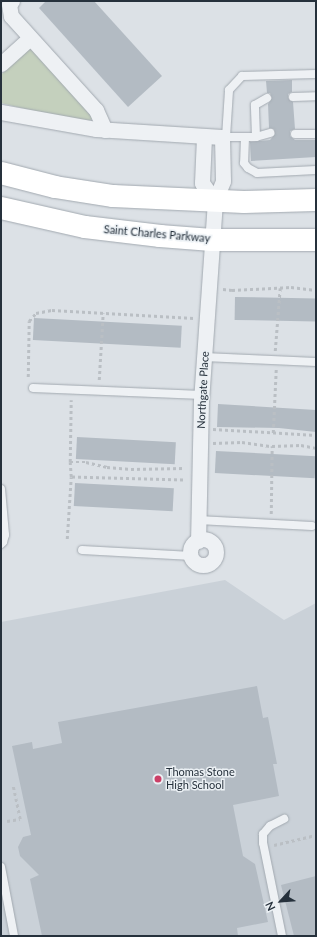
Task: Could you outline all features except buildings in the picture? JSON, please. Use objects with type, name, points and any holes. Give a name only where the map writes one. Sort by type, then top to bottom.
[{"type":"main road","points":[[1,173],[55,187],[113,196],[244,202],[316,200]]},
{"type":"main road","name":"Saint Charles Parkway","points":[[1,208],[84,227],[160,236],[212,240],[316,240]]},
{"type":"street","points":[[12,1],[9,4],[11,16],[95,108],[105,130]]},
{"type":"street","points":[[1,64],[30,38]]},
{"type":"street","points":[[1,112],[105,130],[224,137]]},
{"type":"street","points":[[204,136],[202,183],[215,201]]},
{"type":"street","name":"Northgate Place","points":[[198,540],[204,357],[215,201],[223,181],[224,137]]},
{"type":"street","points":[[205,539],[212,543],[216,551],[214,558],[208,564],[200,564],[194,560],[192,556],[192,548],[198,540],[205,539]]},
{"type":"lane","points":[[270,133],[256,137],[224,137],[230,90],[242,76],[316,76]]},
{"type":"lane","points":[[293,97],[316,96]]},
{"type":"lane","points":[[256,137],[255,105],[267,98]]},
{"type":"lane","points":[[295,134],[316,134]]},
{"type":"lane","points":[[245,137],[244,163],[248,168],[257,173],[316,170]]},
{"type":"lane","points":[[204,357],[316,362]]},
{"type":"lane","points":[[33,388],[202,395]]},
{"type":"lane","points":[[1,489],[5,535],[1,544]]},
{"type":"lane","points":[[198,520],[312,526]]},
{"type":"lane","points":[[82,550],[192,556]]},
{"type":"lane","points":[[282,936],[263,834],[270,826],[284,818]]},
{"type":"lane","points":[[1,867],[14,936]]},
{"type":"path","points":[[209,287],[232,290],[280,288],[316,290]]},
{"type":"path","points":[[275,351],[280,288]]},
{"type":"path","points":[[28,377],[29,321],[36,313],[52,310],[192,318]]},
{"type":"path","points":[[98,391],[103,313]]},
{"type":"path","points":[[273,433],[276,367]]},
{"type":"path","points":[[66,539],[71,477],[71,390]]},
{"type":"path","points":[[210,429],[316,435]]},
{"type":"path","points":[[210,444],[242,442],[272,446],[301,445],[316,448]]},
{"type":"path","points":[[271,524],[272,446]]},
{"type":"path","points":[[70,462],[86,462],[107,467],[131,469],[184,468]]},
{"type":"path","points":[[71,477],[183,480]]},
{"type":"path","points":[[7,821],[20,819],[13,785]]},
{"type":"path","points":[[272,845],[316,835]]},
{"type":"shaded area","name":"Thomas Stone High School","points":[[225,580],[284,620],[316,603],[316,936],[1,936],[1,622]]},
{"type":"green space","points":[[29,44],[93,118],[85,124],[1,103],[1,75]]},
{"type":"place","name":"Thomas Stone High School","points":[[158,779]]}]
